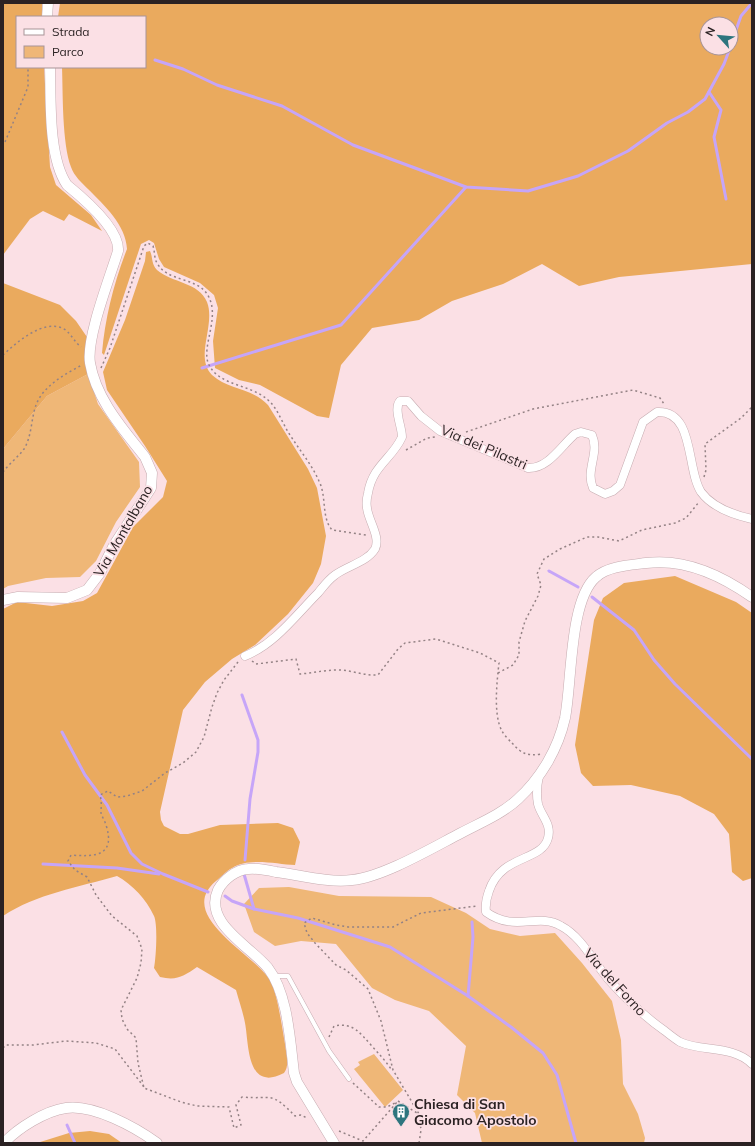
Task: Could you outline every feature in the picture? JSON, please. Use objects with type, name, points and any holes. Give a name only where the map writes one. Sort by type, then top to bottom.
[{"type":"street","points":[[47,16],[48,3]]},
{"type":"street","name":"Via Montalbano","points":[[3,600],[18,597],[67,598],[87,590],[100,573],[114,545],[151,488],[152,477],[150,466],[103,399],[94,380],[90,356],[91,339],[118,251],[118,242],[105,223],[67,186],[62,179],[53,136],[50,68]]},
{"type":"street","name":"Via dei Pilastri","points":[[376,542],[366,507],[368,493],[377,468],[394,450],[402,437],[398,404],[400,400],[408,401],[421,416],[450,436],[490,450],[518,465],[535,468],[549,460],[575,434],[587,433],[592,435],[596,444],[590,480],[593,488],[606,494],[613,491],[620,484],[643,422],[657,412],[671,413]]},
{"type":"street","points":[[671,413],[676,416],[682,427],[700,491],[708,500],[720,508],[752,519]]},
{"type":"street","points":[[246,656],[258,651],[281,631],[334,576],[372,552],[376,542]]},
{"type":"street","points":[[334,1143],[297,1082],[294,1073],[286,1014],[276,980],[259,958],[223,925],[216,916],[217,893],[228,877],[245,869],[254,868],[336,880],[352,880],[369,876],[425,852],[500,812],[516,801],[539,775],[552,753],[564,721],[578,612],[582,597],[596,577],[603,572],[636,564],[652,562],[689,565],[732,582],[752,597]]},
{"type":"street","points":[[484,904],[495,876],[507,865],[532,855],[544,847],[549,838],[548,824],[538,804],[537,788],[539,775]]},
{"type":"street","name":"Via del Forno","points":[[484,904],[486,912],[494,918],[510,923],[543,921],[560,925],[572,934],[610,981],[648,1020],[681,1042],[731,1053],[746,1058],[752,1064]]},
{"type":"street","points":[[4,1143],[17,1131],[39,1118],[66,1108],[89,1110],[106,1115],[146,1135],[157,1143]]},
{"type":"lane","points":[[276,980],[277,976],[288,976],[326,1044],[349,1079]]},
{"type":"path","points":[[4,142],[28,87],[28,68]]},
{"type":"path","points":[[94,380],[110,348],[144,246],[148,243],[152,246],[154,258],[161,269],[199,287],[208,295],[213,321],[207,344],[209,364],[218,375],[230,383],[256,391],[270,402],[280,414],[290,436],[320,482],[325,500],[327,524],[332,530],[365,534],[376,542]]},
{"type":"path","points":[[3,355],[34,331],[50,325],[63,328],[90,356],[48,387],[36,403],[30,431],[24,449],[3,472]]},
{"type":"path","points":[[471,430],[533,409],[633,390],[660,398],[671,413]]},
{"type":"path","points":[[498,673],[513,665],[519,655],[519,642],[524,621],[538,596],[541,585],[537,574],[544,559],[560,549],[587,537],[598,537],[619,541],[642,530],[675,523],[686,518],[699,504],[700,491],[706,470],[705,444],[741,418],[752,407]]},
{"type":"path","points":[[404,451],[427,438],[450,436]]},
{"type":"path","points":[[144,1088],[138,1063],[136,1038],[127,1029],[122,1019],[122,1010],[137,978],[141,963],[142,949],[137,936],[112,916],[96,894],[87,877],[75,870],[68,861],[71,854],[97,856],[105,849],[109,839],[106,824],[101,814],[102,807],[100,795],[108,791],[117,797],[128,796],[142,791],[165,773],[183,763],[196,752],[204,737],[212,707],[224,680],[238,661],[246,656],[256,664],[296,660],[300,674],[337,670],[349,671],[367,676],[378,675],[398,649],[405,643],[436,639],[480,653],[499,663],[497,702],[502,731],[520,753],[527,756],[552,753]]},
{"type":"path","points":[[393,1070],[381,1021],[368,989],[346,970],[336,964],[315,943],[307,933],[304,923],[312,918],[336,925],[362,928],[393,927],[421,913],[471,908],[484,904]]},
{"type":"path","points":[[326,1044],[334,1026],[340,1025],[355,1029],[364,1035],[393,1070],[418,1114],[421,1130],[419,1143]]},
{"type":"path","points":[[3,1048],[6,1045],[33,1045],[66,1040],[96,1043],[115,1049],[144,1088],[181,1102],[197,1106],[229,1107],[234,1128],[241,1125],[236,1105],[242,1098],[270,1096],[281,1102],[295,1116],[301,1115],[308,1118]]},
{"type":"path","points":[[349,1079],[379,1107],[387,1107],[398,1101]]},
{"type":"path","points":[[398,1101],[418,1114]]},
{"type":"path","points":[[322,1124],[363,1141],[398,1101]]},
{"type":"green space","points":[[88,374],[98,404],[139,462],[140,487],[116,522],[96,561],[80,577],[46,578],[8,586],[3,589],[3,449],[47,396]]},
{"type":"green space","points":[[289,887],[339,896],[431,897],[466,913],[490,929],[520,936],[555,933],[582,963],[612,1001],[621,1040],[623,1084],[638,1114],[645,1138],[644,1143],[482,1143],[475,1113],[457,1095],[466,1046],[429,1011],[395,1000],[372,988],[336,944],[301,941],[275,946],[254,932],[244,904],[259,888]]},
{"type":"green space","points":[[374,1054],[403,1090],[385,1107],[354,1069],[360,1065],[358,1062]]},
{"type":"shaded area","points":[[3,3],[42,3],[42,16],[16,16],[16,68],[44,68],[50,167],[56,185],[91,215],[102,231],[69,214],[64,221],[43,211],[30,219],[3,255]]},
{"type":"shaded area","points":[[60,3],[752,3],[752,264],[619,277],[579,286],[542,264],[503,284],[452,301],[419,320],[372,328],[341,365],[329,418],[317,416],[260,385],[239,380],[215,368],[213,341],[218,308],[214,295],[200,283],[164,267],[159,259],[154,243],[149,240],[141,244],[104,355],[102,353],[103,340],[114,287],[127,249],[126,240],[113,216],[74,173],[68,157],[64,132],[62,68],[146,68],[146,16],[58,16]]},
{"type":"shaded area","points":[[150,251],[157,270],[170,278],[198,290],[203,295],[207,302],[209,311],[205,350],[207,368],[218,380],[255,395],[268,405],[308,469],[317,488],[326,536],[321,564],[313,583],[288,614],[255,645],[232,659],[205,682],[183,710],[160,812],[161,820],[164,826],[180,834],[188,834],[220,825],[278,823],[293,828],[300,842],[295,865],[254,862],[239,865],[230,869],[216,881],[206,894],[205,908],[211,921],[222,934],[263,971],[271,982],[278,1004],[287,1055],[287,1067],[284,1073],[272,1077],[262,1076],[256,1071],[252,1063],[244,1019],[236,990],[197,967],[180,977],[160,977],[154,968],[156,934],[154,916],[138,893],[117,876],[29,902],[3,916],[3,609],[17,602],[52,606],[83,601],[97,593],[133,527],[163,497],[167,481],[107,390],[103,372],[125,320],[145,261],[146,252]]},
{"type":"shaded area","points":[[3,283],[60,305],[76,321],[89,340],[88,374],[47,396],[3,449]]},
{"type":"shaded area","points":[[675,576],[736,602],[752,613],[752,878],[743,881],[732,872],[729,834],[714,814],[680,796],[631,785],[593,786],[581,773],[575,745],[594,620],[603,598],[624,583]]},
{"type":"shaded area","points":[[90,1131],[109,1134],[122,1143],[37,1143],[69,1133]]},
{"type":"waterway","points":[[739,22],[741,16],[752,3]]},
{"type":"waterway","points":[[155,60],[183,69],[217,85],[282,106],[353,145],[466,187],[528,191],[578,176],[628,151],[667,123],[688,112],[705,99],[727,56]]},
{"type":"waterway","points":[[709,92],[721,110],[714,137],[726,199]]},
{"type":"waterway","points":[[202,368],[341,325],[466,187]]},
{"type":"waterway","points":[[549,571],[578,587]]},
{"type":"waterway","points":[[592,597],[634,630],[654,660],[675,684],[752,759]]},
{"type":"waterway","points":[[242,695],[258,740],[258,752],[250,799],[245,860]]},
{"type":"waterway","points":[[62,732],[85,775],[107,805],[131,853],[142,864],[208,892]]},
{"type":"waterway","points":[[43,864],[117,868],[159,874]]},
{"type":"waterway","points":[[244,874],[254,909]]},
{"type":"waterway","points":[[225,896],[232,901],[254,909],[298,918],[390,947],[468,996],[511,1027],[543,1053],[557,1075],[576,1143]]},
{"type":"waterway","points":[[468,996],[473,937],[472,922]]},
{"type":"waterway","points":[[67,1125],[75,1143]]},
{"type":"place","name":"Chiesa di San Giacomo Apostolo","points":[[401,1127]]}]
